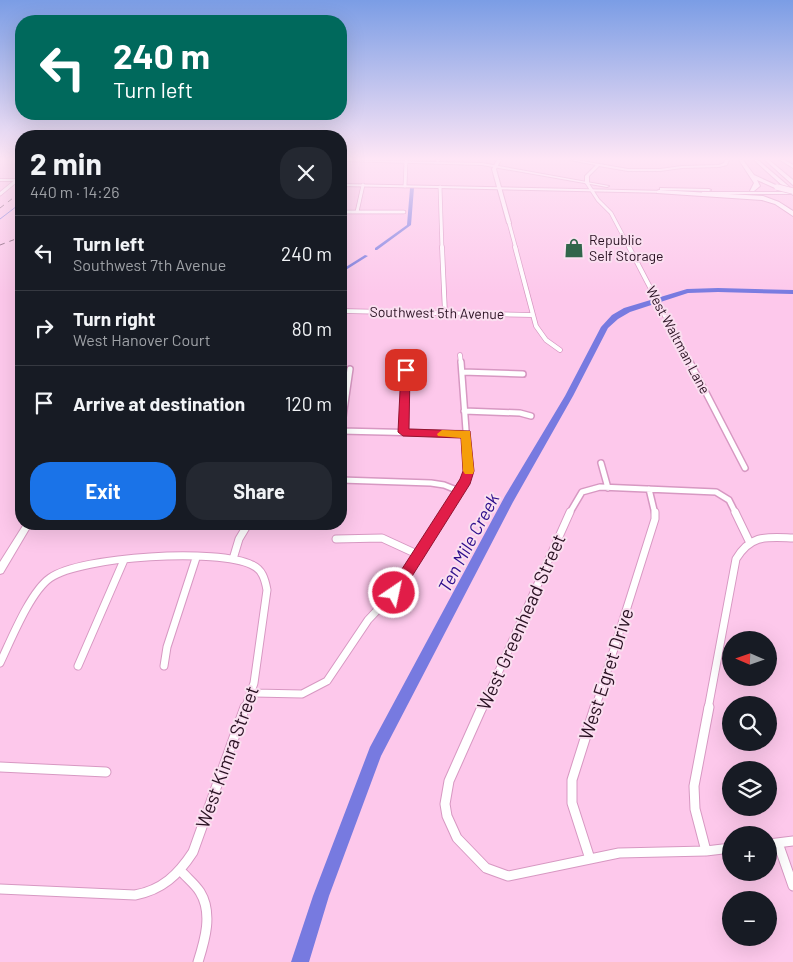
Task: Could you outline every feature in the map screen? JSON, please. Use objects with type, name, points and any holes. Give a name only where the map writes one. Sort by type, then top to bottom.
[{"type":"highway","points":[[780,205],[793,213]]},
{"type":"street","points":[[357,212],[359,205]]},
{"type":"street","points":[[441,205],[445,313]]},
{"type":"street","points":[[504,205],[533,315],[541,335],[560,350]]},
{"type":"street","name":"West Waltman Lane","points":[[604,205],[611,213],[745,468]]},
{"type":"street","points":[[347,212],[404,212]]},
{"type":"street","name":"Southwest 5th Avenue","points":[[347,311],[533,315]]},
{"type":"street","points":[[251,693],[302,694],[320,687],[327,681],[363,626],[398,587],[459,492],[469,471],[460,355]]},
{"type":"street","points":[[347,390],[350,369]]},
{"type":"street","points":[[403,432],[406,370]]},
{"type":"street","points":[[462,372],[523,374]]},
{"type":"street","points":[[464,411],[520,413],[531,416]]},
{"type":"street","points":[[347,431],[466,434]]},
{"type":"street","points":[[601,462],[608,488]]},
{"type":"street","points":[[347,480],[431,483],[444,485],[459,492]]},
{"type":"street","name":"West Greenhead Street","points":[[590,859],[519,875],[508,876],[496,873],[476,860],[457,838],[451,828],[445,804],[449,781],[575,501],[578,496],[588,490],[608,488],[708,490],[722,495],[729,500],[749,541]]},
{"type":"street","name":"West Egret Drive","points":[[590,859],[572,803],[572,780],[655,519],[655,508],[648,489]]},
{"type":"street","points":[[0,570],[24,530]]},
{"type":"street","points":[[233,559],[239,538],[244,530]]},
{"type":"street","points":[[706,850],[695,809],[694,786],[734,564],[738,554],[749,541],[757,537],[793,538]]},
{"type":"street","points":[[336,539],[382,538],[419,555]]},
{"type":"street","name":"West Kimra Street","points":[[0,663],[38,590],[58,574],[152,556],[233,559],[253,565],[262,574],[267,587],[258,665],[251,693],[193,852],[181,871]]},
{"type":"street","points":[[164,666],[166,647],[196,558]]},
{"type":"street","points":[[78,666],[124,560]]},
{"type":"street","points":[[0,768],[106,772]]},
{"type":"street","points":[[777,843],[793,841]]},
{"type":"street","points":[[590,859],[619,853],[722,849]]},
{"type":"street","points":[[777,852],[793,886]]},
{"type":"street","points":[[0,889],[148,894],[165,884],[181,871],[199,891],[207,917],[206,934],[198,962]]},
{"type":"waterway","points":[[376,249],[409,225],[411,205]]},
{"type":"waterway","points":[[0,219],[15,208]]},
{"type":"waterway","points":[[347,268],[366,256]]},
{"type":"waterway","name":"Ten Mile Creek","points":[[300,962],[321,896],[375,752],[509,499],[569,396],[605,327],[615,317],[627,310],[687,291],[793,292]]},
{"type":"railway","points":[[0,208],[4,205]]},
{"type":"railway","points":[[0,245],[15,239]]},
{"type":"slow traffic","points":[[442,434],[466,434],[469,471]]},
{"type":"place","name":"Republic Self Storage","points":[[574,248]]},
{"type":"route","points":[[394,593],[466,481],[469,471],[466,434],[403,432],[406,370]]}]
